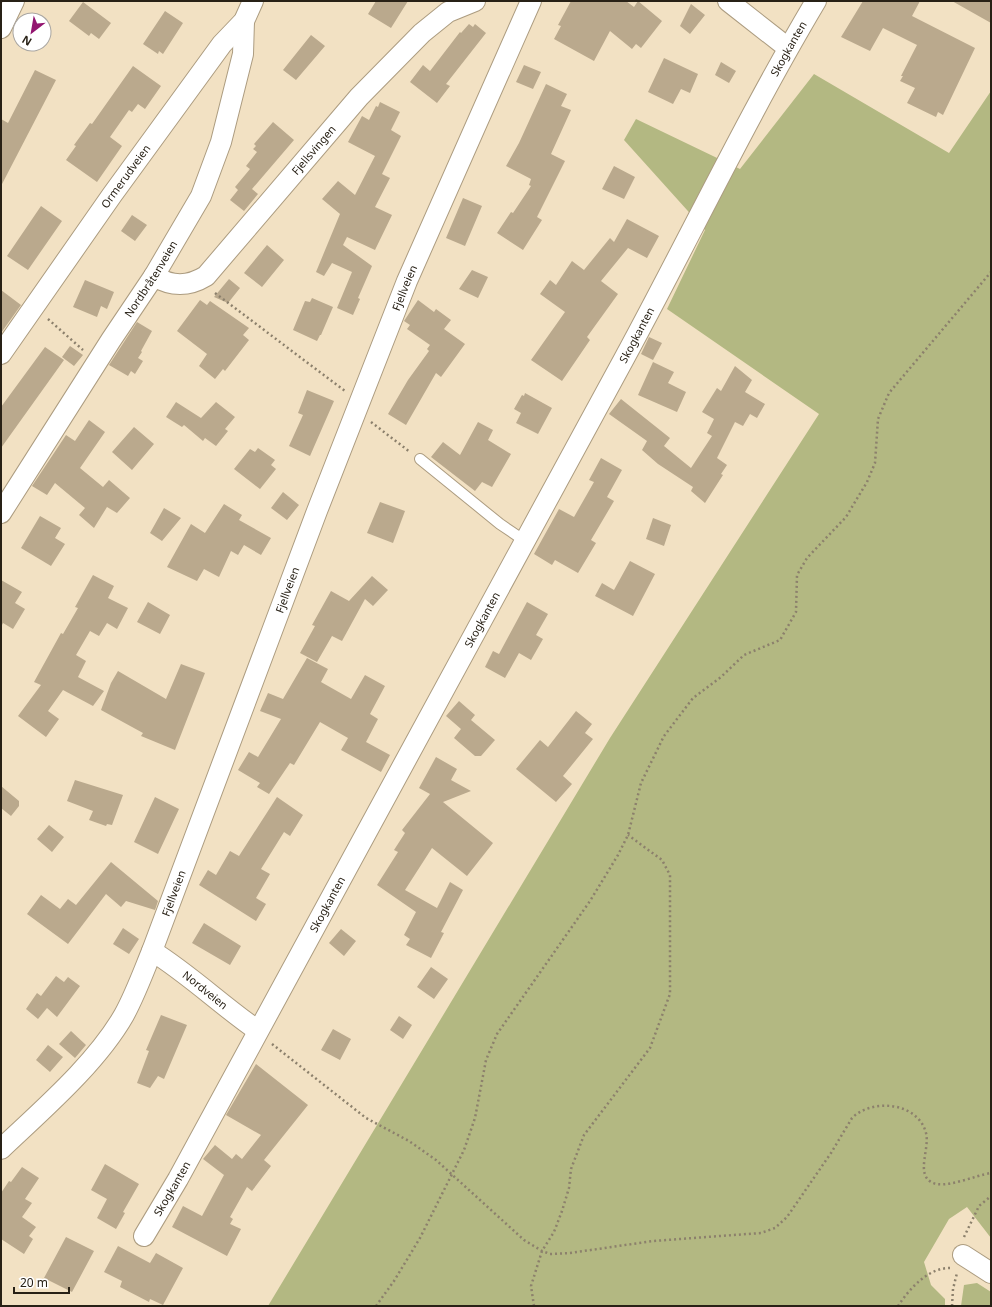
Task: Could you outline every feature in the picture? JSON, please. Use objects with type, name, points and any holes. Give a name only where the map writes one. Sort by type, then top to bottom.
[{"type":"street","points":[[1,28],[14,1]]},
{"type":"street","name":"Ormerudveien","points":[[1,354],[98,214],[222,44],[244,21],[253,1]]},
{"type":"street","name":"Fjellsvingen","points":[[154,276],[165,282],[177,285],[194,283],[206,276],[359,97],[411,44],[448,12],[475,1]]},
{"type":"street","name":"Fjellveien","points":[[1,1149],[81,1071],[108,1040],[133,998],[152,951],[225,753],[407,281],[531,1]]},
{"type":"street","points":[[728,1],[788,48]]},
{"type":"street","name":"Skogkanten","points":[[144,1236],[178,1179],[257,1030],[525,542],[649,313],[788,48],[816,1]]},
{"type":"street","name":"Nordbråtenveien","points":[[1,513],[111,340],[154,276],[201,196],[221,142],[243,54],[244,21]]},
{"type":"street","name":"Nordveien","points":[[152,951],[176,967],[225,1008],[257,1030]]},
{"type":"street","points":[[961,1262],[987,1270]]},
{"type":"lane","points":[[420,459],[500,524],[525,542]]},
{"type":"path","points":[[376,1306],[394,1281],[409,1256],[472,1131],[486,1060],[497,1034],[590,901],[618,855],[628,835],[640,783],[664,736],[693,698],[721,677],[744,655],[780,640],[796,612],[797,575],[807,558],[846,517],[867,482],[875,463],[878,419],[889,392],[991,272]]},
{"type":"path","points":[[198,280],[358,406],[420,459]]},
{"type":"path","points":[[54,324],[86,353]]},
{"type":"path","points":[[534,1306],[531,1286],[542,1251],[554,1232],[562,1211],[569,1188],[571,1169],[584,1135],[650,1048],[670,994],[670,875],[662,860],[628,835]]},
{"type":"path","points":[[257,1030],[290,1059],[366,1118],[409,1141],[452,1173],[519,1236],[542,1251],[550,1254],[570,1253],[653,1241],[761,1233],[775,1228],[781,1224],[796,1205],[852,1118],[862,1109],[869,1106],[888,1105],[897,1108],[915,1117],[922,1125],[927,1141],[924,1174],[932,1183],[938,1185],[948,1184],[991,1173]]},
{"type":"path","points":[[952,1306],[953,1288],[961,1262],[964,1237],[978,1206],[991,1196]]},
{"type":"path","points":[[898,1306],[918,1282],[935,1270],[950,1268],[961,1262]]},
{"type":"green space","points":[[814,74],[949,153],[991,91],[991,1238],[967,1207],[949,1219],[924,1262],[931,1285],[945,1299],[945,1306],[268,1306],[610,738],[819,414],[667,309],[705,230],[624,140],[636,119],[740,169]]},
{"type":"green space","points":[[977,1283],[991,1292],[991,1306],[961,1306],[964,1285]]},
{"type":"building","points":[[376,1],[408,1],[391,28],[368,14]]},
{"type":"building","points":[[571,1],[626,1],[634,7],[638,1],[662,21],[641,48],[636,44],[632,49],[610,31],[594,61],[554,39],[561,26],[558,25]]},
{"type":"building","points":[[863,1],[920,1],[912,16],[975,48],[943,115],[938,112],[936,117],[907,103],[915,88],[900,81],[903,76],[901,76],[917,45],[883,28],[870,51],[841,37]]},
{"type":"building","points":[[952,1],[991,1],[991,23]]},
{"type":"building","points":[[83,2],[111,23],[99,39],[91,33],[89,36],[69,21]]},
{"type":"building","points":[[691,4],[705,15],[690,34],[680,26]]},
{"type":"building","points":[[165,11],[183,23],[163,54],[159,51],[158,54],[143,44]]},
{"type":"building","points":[[469,24],[473,27],[475,24],[486,33],[446,84],[450,86],[437,103],[410,82],[423,65],[430,71],[460,32],[461,33]]},
{"type":"building","points":[[311,35],[325,46],[296,80],[283,70]]},
{"type":"building","points":[[664,58],[698,74],[690,93],[681,89],[673,104],[648,92]]},
{"type":"building","points":[[721,62],[736,71],[729,83],[715,75]]},
{"type":"building","points":[[524,65],[541,72],[533,89],[516,82]]},
{"type":"building","points":[[133,66],[161,86],[145,109],[138,104],[132,112],[129,110],[110,137],[122,146],[97,182],[66,160],[76,146],[74,145],[90,123],[92,124]]},
{"type":"building","points":[[35,70],[56,80],[1,186],[1,119],[8,123]]},
{"type":"building","points":[[546,84],[567,94],[561,106],[571,110],[551,154],[565,161],[537,217],[542,220],[523,250],[497,233],[511,212],[513,213],[531,186],[529,185],[531,179],[506,166],[519,143]]},
{"type":"building","points":[[380,102],[400,112],[391,130],[401,136],[382,174],[390,178],[375,207],[392,215],[375,250],[347,237],[343,245],[372,266],[358,298],[360,299],[353,315],[337,308],[352,272],[332,263],[324,276],[316,272],[340,214],[322,199],[338,181],[355,195],[375,156],[348,142],[362,116],[369,120],[376,106],[378,107]]},
{"type":"building","points":[[273,122],[294,140],[252,189],[258,194],[244,211],[230,200],[238,190],[235,187],[250,169],[246,166],[257,152],[253,149],[256,146],[254,144]]},
{"type":"building","points":[[614,166],[635,177],[624,199],[602,189]]},
{"type":"building","points":[[463,198],[482,206],[465,246],[446,238]]},
{"type":"building","points":[[41,206],[62,221],[28,270],[7,256]]},
{"type":"building","points":[[132,215],[147,225],[135,241],[121,231]]},
{"type":"building","points":[[627,219],[659,236],[647,258],[628,248],[601,281],[618,294],[587,337],[590,340],[562,381],[531,360],[565,312],[540,294],[550,280],[556,285],[572,261],[584,270],[610,238],[614,242]]},
{"type":"building","points":[[267,245],[284,260],[262,287],[244,273]]},
{"type":"building","points":[[472,270],[488,277],[478,298],[459,289]]},
{"type":"building","points":[[229,279],[240,288],[228,303],[214,297]]},
{"type":"building","points":[[85,280],[114,292],[107,309],[101,306],[97,317],[73,307]]},
{"type":"building","points":[[1,290],[21,305],[1,333]]},
{"type":"building","points":[[312,298],[333,307],[317,341],[293,330],[305,301],[310,302]]},
{"type":"building","points":[[200,300],[207,305],[210,301],[249,328],[243,335],[249,340],[225,371],[223,369],[215,379],[199,366],[207,354],[177,331]]},
{"type":"building","points":[[418,300],[434,312],[436,309],[451,320],[444,329],[465,344],[441,377],[436,373],[406,425],[388,414],[408,380],[429,351],[427,349],[430,345],[407,329],[410,325],[404,321]]},
{"type":"building","points":[[137,322],[152,331],[138,358],[143,361],[135,374],[131,371],[128,376],[109,365]]},
{"type":"building","points":[[649,337],[662,343],[653,360],[641,354]]},
{"type":"building","points":[[70,346],[83,355],[74,366],[62,357]]},
{"type":"building","points":[[45,347],[64,360],[1,448],[1,407]]},
{"type":"building","points":[[653,362],[674,372],[668,383],[686,392],[677,412],[638,395]]},
{"type":"building","points":[[735,366],[752,380],[745,392],[765,404],[757,418],[750,414],[743,426],[735,422],[717,458],[727,465],[721,474],[723,475],[705,503],[691,491],[693,487],[658,464],[642,450],[647,441],[609,414],[621,399],[670,438],[664,446],[691,468],[712,436],[707,433],[714,419],[702,412],[717,388],[721,391]]},
{"type":"building","points":[[307,390],[334,401],[310,456],[289,446],[303,415],[298,413]]},
{"type":"building","points":[[525,393],[552,408],[538,434],[516,423],[521,413],[514,409],[522,395],[524,396]]},
{"type":"building","points":[[176,402],[201,418],[216,402],[235,417],[225,429],[228,431],[216,446],[205,438],[203,441],[184,425],[182,427],[166,417]]},
{"type":"building","points":[[89,420],[105,432],[80,468],[103,487],[109,480],[130,498],[117,513],[107,507],[94,528],[79,515],[85,508],[55,483],[47,495],[32,486],[66,435],[75,441]]},
{"type":"building","points":[[478,422],[493,430],[488,440],[511,454],[492,487],[482,482],[475,491],[431,457],[443,442],[460,455]]},
{"type":"building","points":[[134,427],[154,444],[132,470],[112,452]]},
{"type":"building","points":[[258,448],[275,460],[271,465],[276,469],[260,489],[234,469],[250,449],[255,452]]},
{"type":"building","points":[[601,458],[622,470],[607,497],[614,501],[591,540],[596,543],[578,573],[555,560],[552,565],[534,554],[559,509],[574,517],[594,482],[589,480]]},
{"type":"building","points":[[283,492],[299,505],[287,520],[271,508]]},
{"type":"building","points":[[380,502],[405,511],[393,543],[367,533]]},
{"type":"building","points":[[224,504],[242,515],[239,520],[271,538],[261,555],[244,545],[238,555],[231,551],[219,577],[204,569],[197,581],[167,567],[191,524],[205,533]]},
{"type":"building","points":[[164,508],[181,518],[162,541],[150,533]]},
{"type":"building","points":[[40,516],[61,528],[55,538],[65,544],[51,566],[21,548]]},
{"type":"building","points":[[653,518],[671,525],[664,546],[646,539]]},
{"type":"building","points":[[630,561],[655,574],[633,616],[595,596],[602,583],[614,590]]},
{"type":"building","points":[[93,575],[114,586],[108,598],[128,608],[117,629],[107,623],[99,636],[90,631],[76,655],[86,661],[78,677],[104,691],[93,706],[63,690],[48,711],[59,719],[46,737],[18,716],[41,685],[34,682],[61,633],[63,634],[78,608],[75,607]]},
{"type":"building","points":[[372,576],[388,590],[373,606],[365,599],[342,641],[332,636],[317,662],[300,653],[315,626],[312,625],[331,591],[349,601]]},
{"type":"building","points":[[1,580],[22,592],[15,603],[25,609],[13,629],[3,623],[1,627]]},
{"type":"building","points":[[148,602],[170,615],[160,634],[137,622]]},
{"type":"building","points":[[527,602],[548,614],[536,635],[543,639],[531,660],[519,653],[505,678],[485,667],[493,651],[499,654]]},
{"type":"building","points":[[307,658],[328,669],[321,682],[351,699],[365,675],[385,686],[370,714],[378,719],[366,742],[390,755],[381,772],[341,750],[348,738],[320,722],[294,765],[290,763],[269,794],[257,787],[260,783],[238,770],[249,752],[258,757],[281,719],[260,711],[268,693],[283,699]]},
{"type":"building","points":[[181,664],[205,673],[175,750],[141,736],[143,733],[101,710],[111,683],[118,671],[166,699]]},
{"type":"building","points":[[459,701],[475,715],[471,720],[495,740],[481,756],[475,756],[454,738],[461,729],[446,716]]},
{"type":"building","points":[[576,711],[592,724],[585,733],[593,739],[563,776],[572,784],[556,802],[516,769],[540,740],[548,747]]},
{"type":"building","points":[[436,757],[457,769],[451,780],[471,791],[443,802],[493,843],[467,876],[432,848],[405,890],[437,908],[450,882],[463,890],[441,932],[444,933],[431,958],[406,945],[410,939],[404,935],[416,912],[377,885],[398,852],[394,850],[405,833],[402,830],[430,794],[419,788]]},
{"type":"building","points":[[75,780],[123,795],[112,825],[107,824],[106,826],[89,820],[93,811],[67,801]]},
{"type":"building","points":[[1,786],[19,801],[19,806],[11,816],[1,808]]},
{"type":"building","points":[[155,797],[179,809],[158,854],[134,842]]},
{"type":"building","points":[[277,797],[303,815],[290,836],[284,832],[261,869],[270,874],[256,898],[266,904],[256,921],[199,885],[208,870],[216,875],[230,851],[239,856]]},
{"type":"building","points":[[49,825],[64,837],[52,852],[37,839]]},
{"type":"building","points":[[111,862],[158,901],[155,910],[126,901],[121,907],[106,894],[68,944],[27,914],[41,895],[60,909],[68,899],[76,905]]},
{"type":"building","points":[[204,923],[241,946],[230,965],[192,943]]},
{"type":"building","points":[[123,928],[139,939],[129,954],[113,944]]},
{"type":"building","points":[[341,929],[356,941],[344,956],[329,943]]},
{"type":"building","points":[[431,967],[448,979],[434,999],[417,987]]},
{"type":"building","points":[[56,976],[64,982],[68,977],[80,986],[57,1017],[47,1008],[38,1019],[26,1009],[37,993],[41,996]]},
{"type":"building","points":[[161,1015],[187,1025],[164,1079],[158,1076],[150,1088],[137,1083],[149,1051],[146,1050]]},
{"type":"building","points":[[399,1016],[412,1025],[403,1039],[390,1030]]},
{"type":"building","points":[[333,1029],[351,1039],[340,1060],[321,1050]]},
{"type":"building","points":[[71,1031],[86,1045],[75,1058],[59,1044]]},
{"type":"building","points":[[48,1045],[63,1057],[50,1072],[36,1060]]},
{"type":"building","points":[[256,1064],[308,1105],[264,1160],[271,1166],[252,1191],[247,1187],[230,1217],[233,1219],[230,1224],[241,1229],[227,1256],[172,1227],[183,1206],[202,1216],[224,1175],[203,1159],[215,1145],[232,1159],[236,1154],[242,1159],[261,1135],[226,1115]]},
{"type":"building","points":[[105,1164],[139,1184],[123,1212],[125,1213],[116,1229],[97,1218],[107,1199],[91,1190]]},
{"type":"building","points":[[22,1167],[39,1178],[25,1199],[32,1203],[22,1217],[36,1227],[29,1236],[33,1239],[24,1254],[1,1239],[1,1193],[9,1181],[11,1182]]},
{"type":"building","points":[[66,1237],[94,1251],[72,1292],[44,1278]]},
{"type":"building","points":[[118,1246],[150,1263],[156,1253],[183,1268],[163,1305],[150,1299],[149,1302],[120,1287],[122,1281],[104,1272]]}]
